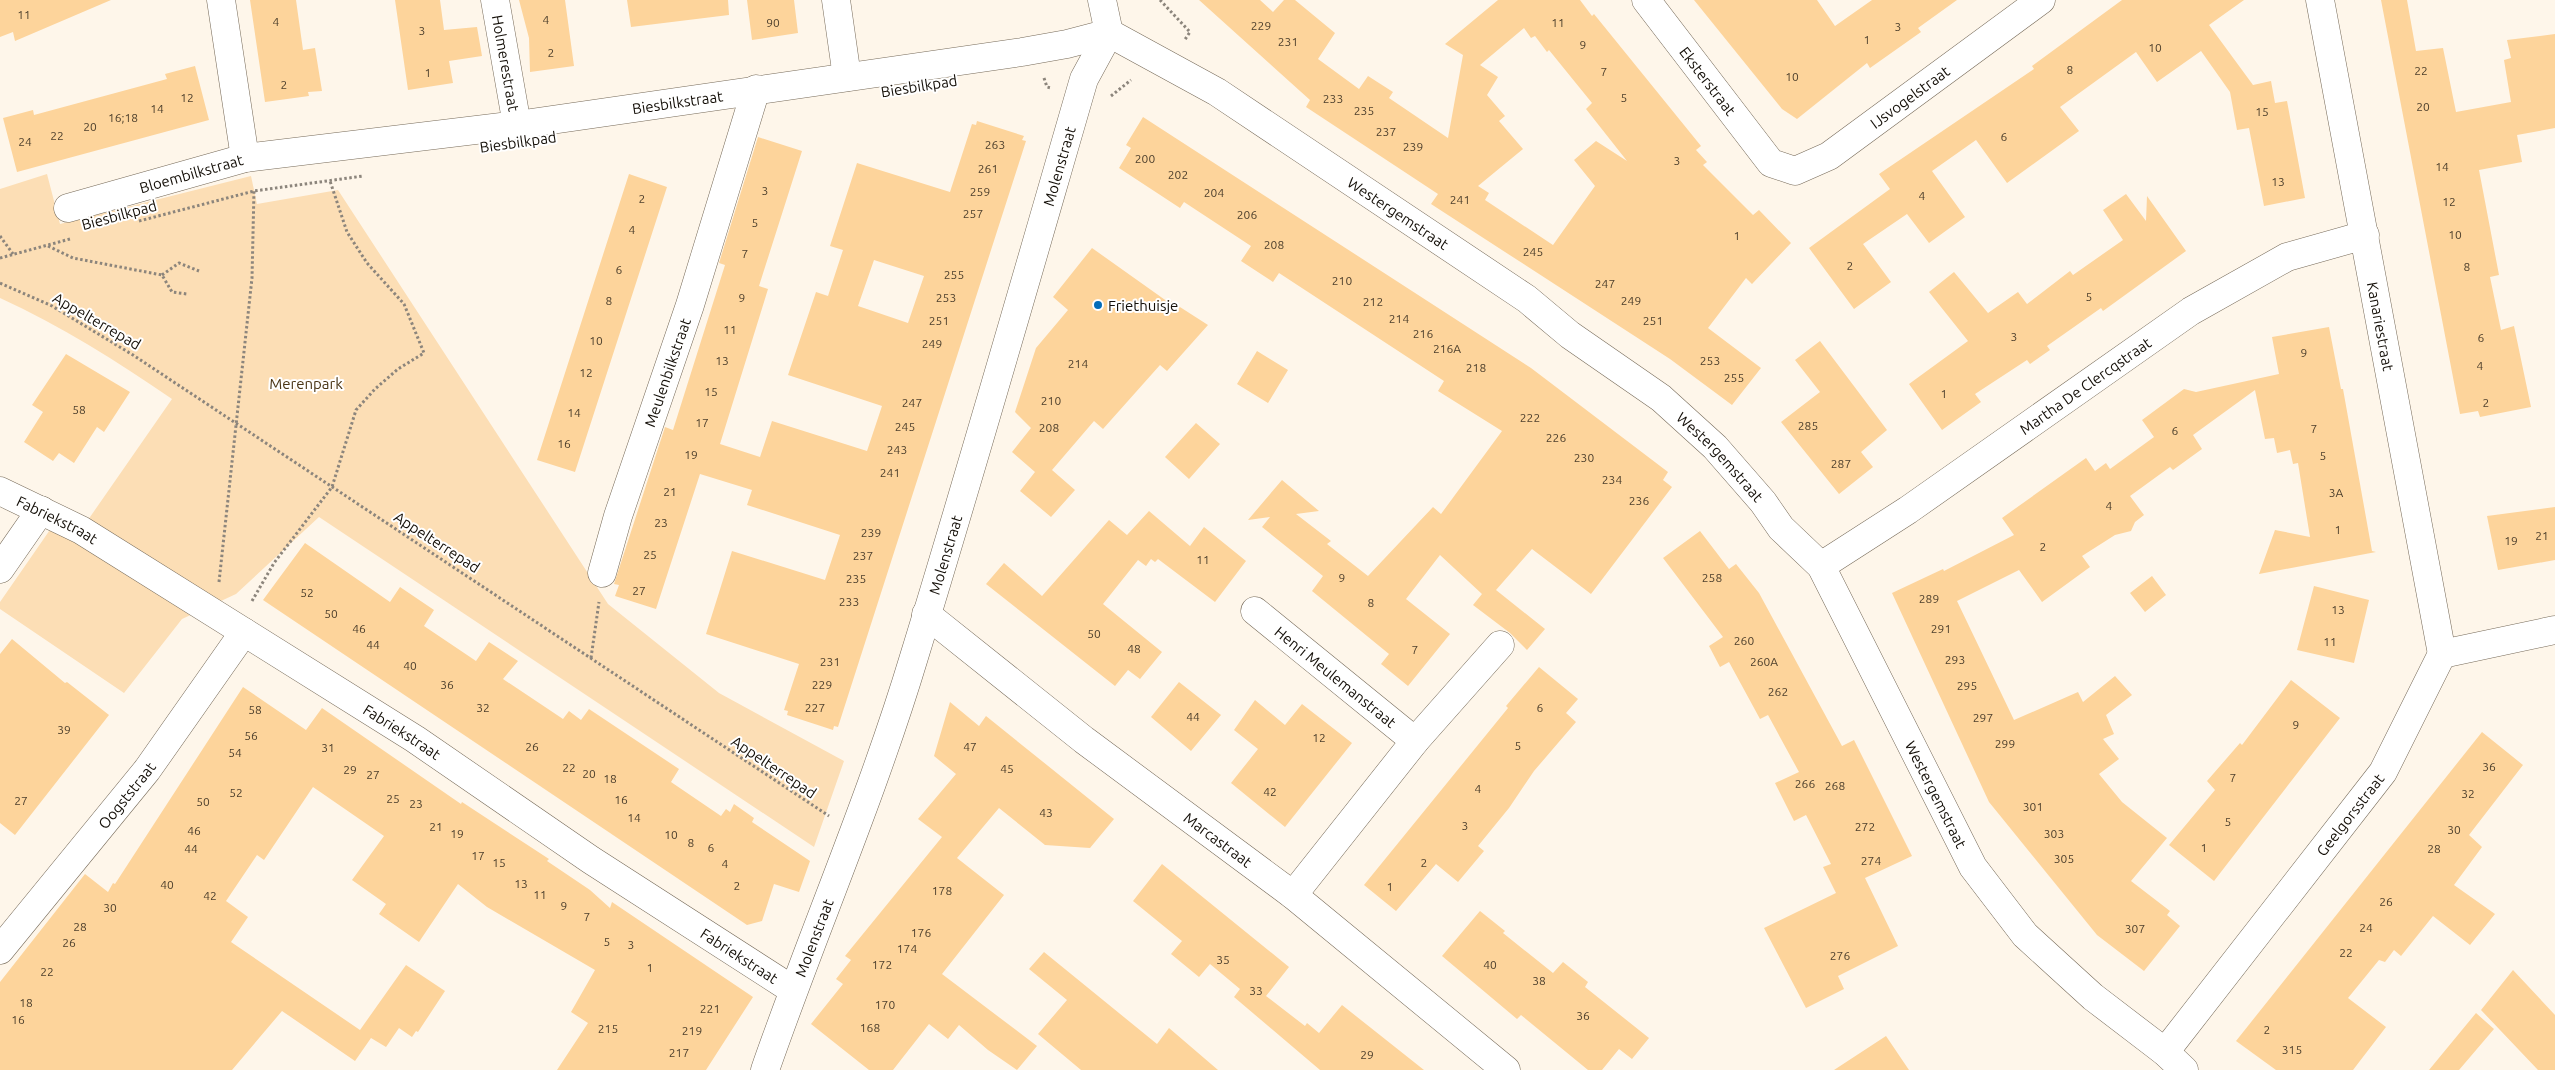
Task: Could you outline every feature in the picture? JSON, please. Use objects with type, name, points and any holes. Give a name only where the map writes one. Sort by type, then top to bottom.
[{"type":"street","name":"Bloembilkstraat","points":[[68,208],[245,158],[221,0]]},
{"type":"street","name":"Holmerestraat","points":[[495,0],[517,125]]},
{"type":"street","points":[[836,0],[847,77]]},
{"type":"street","points":[[1102,0],[1109,34]]},
{"type":"street","name":"Eksterstraat","points":[[1646,0],[1771,163]]},
{"type":"street","name":"IJsvogelstraat","points":[[1771,163],[1795,171],[1829,156],[2041,0]]},
{"type":"street","name":"Kanariestraat","points":[[2320,0],[2442,654]]},
{"type":"street","name":"Biesbilkstraat","points":[[245,158],[517,125],[1040,49],[1109,34]]},
{"type":"street","name":"Westergemstraat","points":[[1109,34],[1217,92],[1527,299],[1570,335],[1661,398],[1714,447],[1763,502],[1781,528],[1821,566],[1973,867],[2025,935],[2093,997],[2174,1061]]},
{"type":"street","name":"Molenstraat","points":[[765,1070],[793,990],[857,828],[914,657],[1084,79],[1109,34]]},
{"type":"street","name":"Meulenbilkstraat","points":[[602,573],[618,516],[690,304],[756,89]]},
{"type":"street","name":"Martha De Clercqstraat","points":[[1821,566],[1908,510],[2191,311],[2287,257],[2365,235]]},
{"type":"street","name":"Fabriekstraat","points":[[0,492],[81,530],[415,739],[591,860],[793,990]]},
{"type":"street","points":[[0,570],[41,510]]},
{"type":"street","name":"Henri Meulemanstraat","points":[[1255,612],[1415,741]]},
{"type":"street","name":"Marcastraat","points":[[926,614],[1084,740],[1293,895],[1506,1070]]},
{"type":"street","name":"Oogststraat","points":[[0,950],[147,770],[231,624]]},
{"type":"street","points":[[2442,654],[2555,630]]},
{"type":"street","points":[[1293,895],[1415,741],[1500,645]]},
{"type":"street","name":"Geelgorsstraat","points":[[2174,1061],[2384,772],[2442,654]]},
{"type":"path","points":[[1037,78],[1044,76]]},
{"type":"path","name":"Biesbilkpad","points":[[132,223],[254,192],[366,176]]},
{"type":"path","points":[[231,624],[248,610],[274,563],[332,487],[356,410],[392,374],[424,353],[404,304],[367,263],[347,232],[330,181]]},
{"type":"path","points":[[231,624],[236,425],[252,278],[254,192]]},
{"type":"path","points":[[0,236],[13,254]]},
{"type":"path","name":"Biesbilkpad","points":[[0,258],[75,238]]},
{"type":"path","points":[[47,246],[73,258],[162,275],[179,263],[199,271]]},
{"type":"path","points":[[162,275],[172,292],[187,294]]},
{"type":"path","name":"Appelterrepad","points":[[0,283],[52,306],[133,355],[826,815],[857,828]]},
{"type":"path","points":[[591,658],[602,573]]},
{"type":"green space","name":"Merenpark","points":[[47,174],[60,224],[251,176],[257,204],[338,190],[608,604],[719,693],[844,761],[814,847],[319,517],[236,594],[182,619],[124,693],[0,609],[0,602],[54,524],[81,530],[172,399],[88,345],[45,320],[0,298],[0,189]]},
{"type":"building","points":[[0,0],[111,0],[15,41],[13,32],[0,37]]},
{"type":"building","points":[[250,0],[296,0],[303,50],[315,48],[322,91],[308,92],[309,96],[265,102]]},
{"type":"building","points":[[395,0],[440,0],[444,30],[477,27],[482,56],[449,61],[453,83],[408,90]]},
{"type":"building","points":[[519,0],[565,0],[574,66],[530,72],[529,38]]},
{"type":"building","points":[[627,0],[728,0],[729,15],[631,27]]},
{"type":"building","points":[[747,0],[794,0],[798,33],[752,40]]},
{"type":"building","points":[[1199,0],[1260,0],[1273,12],[1284,0],[1295,0],[1335,33],[1318,59],[1359,89],[1368,76],[1393,92],[1389,98],[1448,138],[1463,55],[1445,44],[1498,0],[1580,0],[1592,16],[1594,14],[1701,146],[1696,150],[1707,162],[1703,165],[1753,215],[1759,210],[1791,243],[1752,284],[1746,278],[1708,328],[1761,368],[1732,405],[1670,359],[1431,204],[1438,194],[1306,107],[1310,100]],"holes":[[[1524,28],[1531,38],[1535,36],[1547,52],[1549,50],[1592,103],[1586,109],[1627,161],[1596,141],[1574,160],[1595,186],[1553,245],[1485,200],[1489,193],[1478,186],[1523,149],[1499,121],[1505,116],[1487,95],[1498,77],[1480,65]]]},
{"type":"building","points":[[1694,0],[1817,0],[1835,26],[1872,0],[1957,0],[1918,28],[1921,32],[1870,68],[1867,63],[1797,119],[1782,109]]},
{"type":"building","points":[[2122,0],[2244,0],[2209,25],[2253,85],[2271,81],[2275,103],[2287,101],[2305,198],[2264,206],[2249,128],[2237,130],[2230,92],[2201,51],[2157,82],[2136,52],[2060,107],[2079,131],[2007,183],[1976,140],[1932,171],[1965,217],[1929,243],[1907,214],[1863,244],[1891,282],[1854,309],[1809,248],[1890,189],[1879,174],[2034,69],[2032,66]]},
{"type":"building","points":[[2381,0],[2407,0],[2416,51],[2443,48],[2456,112],[2511,102],[2504,60],[2511,58],[2507,40],[2555,34],[2555,128],[2517,135],[2522,162],[2479,170],[2499,275],[2490,277],[2501,330],[2514,326],[2531,407],[2480,417],[2478,411],[2460,414]]},
{"type":"building","points":[[195,66],[209,120],[17,172],[3,118],[33,110],[34,115],[167,79],[165,74]]},
{"type":"building","points":[[1143,117],[1531,368],[1668,472],[1663,480],[1672,487],[1591,594],[1532,549],[1496,590],[1545,629],[1527,650],[1510,633],[1473,605],[1482,594],[1440,555],[1406,599],[1450,634],[1408,686],[1381,664],[1389,654],[1312,591],[1323,576],[1262,527],[1270,517],[1248,520],[1282,480],[1319,511],[1296,514],[1331,541],[1327,544],[1368,576],[1433,507],[1441,514],[1502,431],[1438,391],[1444,381],[1279,273],[1273,282],[1241,261],[1251,246],[1184,202],[1180,208],[1119,168],[1131,148],[1126,145]]},
{"type":"building","points":[[977,121],[1024,136],[1022,140],[1026,141],[838,727],[834,726],[833,730],[787,715],[788,711],[784,710],[799,664],[706,634],[732,551],[825,580],[840,535],[747,505],[752,490],[700,474],[656,609],[615,596],[619,585],[614,584],[665,427],[673,430],[725,265],[719,263],[758,137],[802,151],[759,286],[768,289],[720,444],[760,457],[772,421],[867,451],[882,406],[788,375],[816,292],[828,296],[843,250],[830,246],[857,163],[950,192],[972,124],[976,125]],"holes":[[[874,260],[924,276],[908,323],[858,306]]]},
{"type":"building","points":[[629,174],[667,187],[575,472],[537,460]]},
{"type":"building","points":[[2126,194],[2146,221],[2147,196],[2186,251],[2103,311],[2101,308],[2047,346],[2050,350],[2030,364],[2027,360],[1975,394],[1981,402],[1942,430],[1909,384],[1968,341],[1929,292],[1954,272],[1988,313],[2018,292],[2027,304],[2070,271],[2073,275],[2123,240],[2103,210]]},
{"type":"building","points":[[1092,248],[1168,302],[1169,300],[1208,325],[1167,371],[1160,365],[1103,429],[1094,421],[1052,470],[1075,490],[1051,517],[1020,491],[1035,472],[1012,452],[1031,428],[1015,412],[1036,348],[1068,310],[1053,297]]},
{"type":"building","points":[[2329,327],[2341,389],[2343,389],[2372,551],[2376,552],[2259,574],[2275,530],[2310,537],[2298,463],[2293,464],[2290,450],[2277,453],[2274,438],[2265,439],[2255,390],[2193,435],[2202,449],[2173,470],[2170,467],[2130,496],[2144,515],[2135,522],[2131,531],[2115,535],[2082,556],[2090,567],[2042,602],[2019,570],[1957,601],[2014,720],[2078,692],[2083,702],[2115,676],[2132,695],[2106,715],[2114,734],[2103,739],[2119,759],[2099,774],[2122,802],[2167,838],[2131,881],[2170,911],[2167,915],[2180,926],[2144,971],[2097,935],[1989,802],[1892,593],[1943,569],[1944,571],[2014,535],[2002,518],[2086,458],[2095,471],[2106,463],[2110,469],[2154,437],[2142,420],[2184,389],[2196,392],[2279,374],[2272,337]]},
{"type":"building","points":[[1820,341],[1887,430],[1861,452],[1873,467],[1839,494],[1781,422],[1820,392],[1795,360]]},
{"type":"building","points":[[1257,351],[1288,370],[1268,403],[1237,384]]},
{"type":"building","points":[[66,354],[130,392],[104,432],[97,427],[74,463],[59,453],[53,461],[24,442],[43,412],[32,405]]},
{"type":"building","points":[[1196,423],[1220,444],[1189,479],[1165,457]]},
{"type":"building","points":[[2555,507],[2555,560],[2498,570],[2487,516]]},
{"type":"building","points":[[1149,511],[1190,546],[1204,527],[1246,561],[1215,602],[1158,559],[1155,562],[1151,559],[1146,566],[1138,560],[1103,604],[1162,652],[1140,679],[1128,670],[1115,686],[986,584],[1004,563],[1042,596],[1109,520],[1127,535]]},
{"type":"building","points":[[1700,531],[1729,569],[1736,564],[1759,593],[1842,746],[1854,740],[1912,856],[1865,878],[1898,946],[1838,976],[1844,989],[1806,1008],[1764,928],[1836,893],[1823,867],[1831,864],[1806,815],[1794,821],[1775,783],[1799,772],[1768,715],[1760,719],[1729,662],[1720,667],[1709,646],[1723,637],[1663,558]]},
{"type":"building","points":[[305,543],[390,602],[400,587],[434,610],[424,626],[476,661],[489,642],[518,661],[503,679],[563,719],[569,711],[581,720],[589,709],[679,769],[671,782],[721,816],[726,809],[730,812],[734,804],[754,818],[752,822],[810,861],[799,892],[774,884],[762,921],[747,925],[263,600]]},
{"type":"building","points":[[2152,576],[2166,595],[2145,612],[2130,593]]},
{"type":"building","points":[[2314,586],[2369,600],[2354,663],[2297,650]]},
{"type":"building","points":[[12,639],[65,683],[67,682],[109,715],[15,835],[0,823],[0,654]]},
{"type":"building","points":[[1539,667],[1578,699],[1566,713],[1576,722],[1534,771],[1509,808],[1478,846],[1484,851],[1458,882],[1436,864],[1396,911],[1364,885]]},
{"type":"building","points":[[2291,680],[2340,718],[2214,881],[2169,845],[2215,790],[2207,781],[2240,743],[2242,745]]},
{"type":"building","points":[[1179,682],[1221,715],[1191,751],[1151,717]]},
{"type":"building","points":[[243,687],[306,730],[322,708],[461,804],[462,802],[549,859],[547,861],[590,890],[610,908],[612,902],[753,997],[706,1070],[557,1070],[588,1023],[571,1012],[595,970],[487,907],[458,884],[419,942],[379,914],[386,904],[352,880],[384,836],[313,787],[264,860],[257,855],[226,901],[248,917],[231,942],[360,1030],[406,965],[445,991],[418,1032],[416,1031],[412,1037],[399,1028],[386,1047],[371,1038],[355,1061],[282,1011],[232,1070],[0,1070],[0,982],[85,874],[108,892],[113,883],[115,884]]},
{"type":"building","points":[[1255,700],[1285,725],[1302,704],[1352,743],[1285,827],[1231,783],[1258,749],[1234,730]]},
{"type":"building","points":[[950,702],[979,726],[986,716],[1114,819],[1090,848],[1045,845],[999,808],[957,858],[1004,895],[942,974],[1037,1046],[1017,1070],[988,1050],[959,1025],[948,1039],[929,1024],[893,1070],[869,1070],[811,1024],[843,984],[836,979],[851,960],[845,956],[942,837],[918,819],[956,774],[934,756]]},
{"type":"building","points":[[2482,732],[2523,765],[2469,835],[2482,847],[2454,885],[2495,914],[2470,945],[2433,916],[2401,956],[2394,950],[2385,962],[2379,960],[2348,998],[2386,1027],[2353,1070],[2276,1070],[2236,1041]]},
{"type":"building","points":[[1162,864],[1289,967],[1266,996],[1305,1026],[1307,1023],[1319,1033],[1342,1005],[1424,1070],[1320,1070],[1234,997],[1240,989],[1210,964],[1199,977],[1171,954],[1182,941],[1133,901]]},
{"type":"building","points":[[1480,911],[1505,931],[1503,933],[1553,973],[1563,962],[1588,982],[1585,987],[1649,1038],[1632,1059],[1619,1049],[1602,1070],[1588,1070],[1521,1015],[1517,1019],[1442,956]]},
{"type":"building","points":[[1044,952],[1157,1044],[1169,1028],[1218,1070],[1081,1070],[1038,1034],[1067,1000],[1029,969]]},
{"type":"building","points":[[2513,970],[2555,1015],[2555,1070],[2538,1070],[2481,1010]]},
{"type":"building","points":[[2476,1013],[2494,1029],[2459,1070],[2429,1070]]},
{"type":"building","points":[[1886,1036],[1909,1070],[1834,1070]]},
{"type":"place","name":"Friethuisje","points":[[1098,305]]}]
